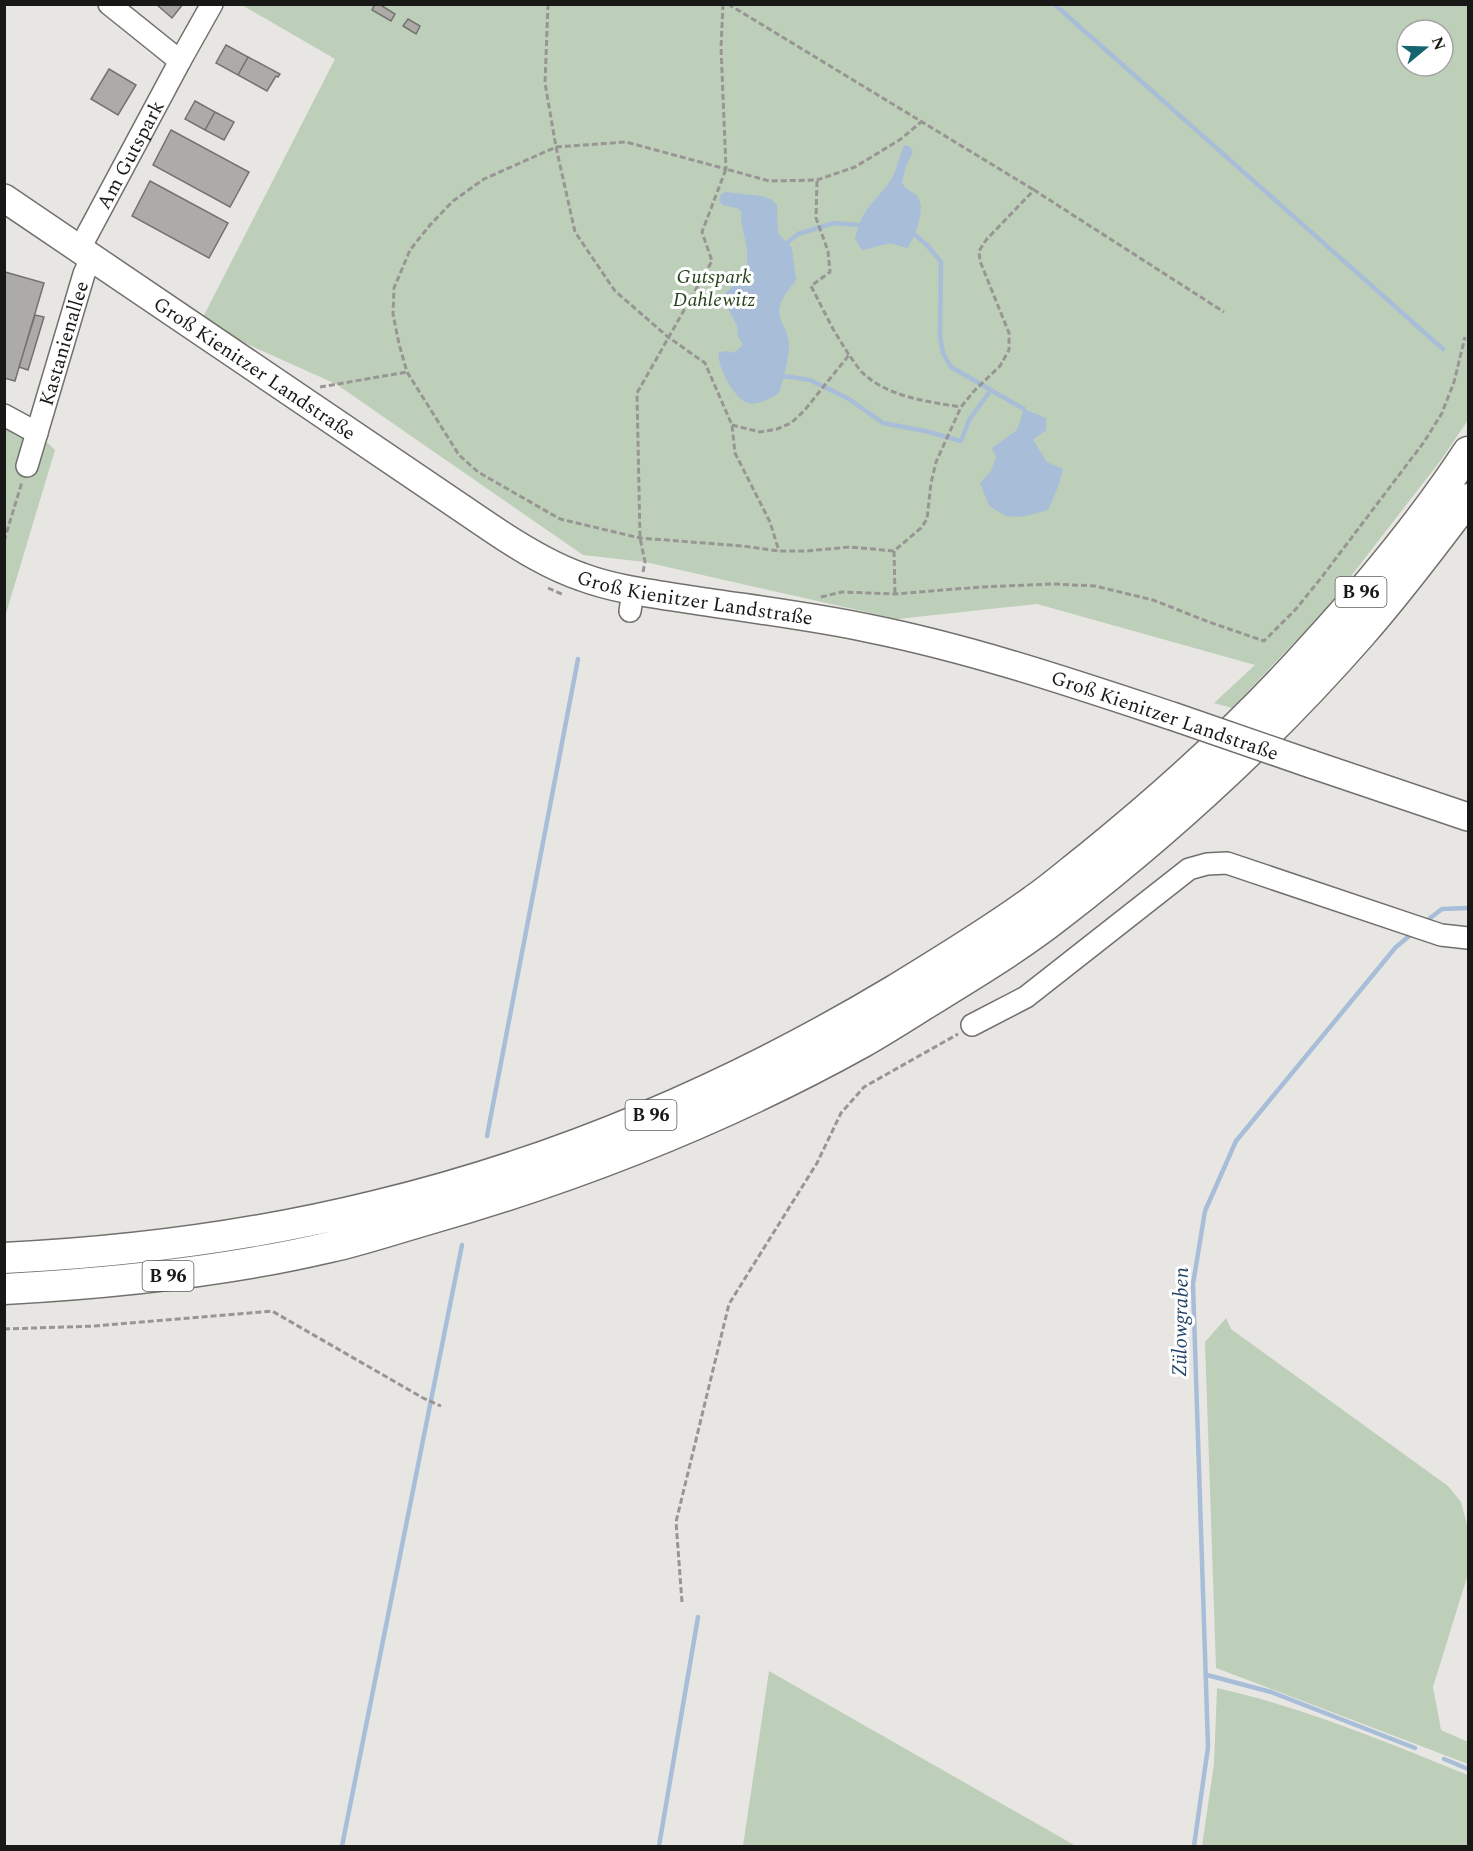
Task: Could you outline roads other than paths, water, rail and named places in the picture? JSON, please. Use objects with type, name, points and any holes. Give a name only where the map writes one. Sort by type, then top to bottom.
[{"type":"highway","name":"B 96","points":[[4,1258],[150,1247],[236,1234],[376,1206],[450,1186],[539,1158],[655,1114],[745,1073],[848,1018],[957,952],[1036,899],[1135,820],[1207,756],[1282,682],[1342,616],[1402,543],[1468,452]]},
{"type":"highway","name":"B 96","points":[[4,1288],[76,1285],[159,1277],[244,1264],[330,1247],[457,1211],[579,1172],[674,1134],[752,1099],[863,1042],[975,974],[1054,919],[1152,840],[1227,773],[1270,732],[1363,632],[1418,565],[1468,498]]},
{"type":"main road","name":"Groß Kienitzer Landstraße","points":[[4,198],[516,545],[581,577],[634,598],[806,617],[877,630],[987,656],[1041,672],[1468,817]]},
{"type":"street","points":[[109,4],[180,61]]},
{"type":"street","name":"Am Gutspark","points":[[86,252],[180,61],[212,4]]},
{"type":"street","name":"Kastanienallee","points":[[27,466],[84,274],[86,252]]},
{"type":"street","name":"Kastanienallee","points":[[4,415],[37,433]]},
{"type":"street","points":[[972,1025],[1026,997],[1189,869],[1208,864],[1227,863],[1441,934],[1468,938]]},
{"type":"water","points":[[904,145],[910,146],[913,152],[906,166],[902,183],[916,195],[921,206],[914,236],[908,248],[888,244],[862,250],[855,239],[860,221],[891,180]]},
{"type":"water","points":[[726,192],[771,199],[777,205],[778,233],[792,248],[796,280],[781,302],[779,313],[789,341],[787,364],[779,393],[756,403],[743,401],[732,389],[723,373],[719,358],[719,352],[734,353],[743,345],[738,336],[737,326],[722,297],[742,275],[747,260],[741,212],[737,208],[722,205],[719,200],[721,194]]},
{"type":"water","points":[[1024,409],[1046,418],[1046,430],[1033,440],[1047,462],[1063,469],[1048,510],[1022,517],[1006,516],[989,506],[980,483],[991,471],[996,457],[992,448],[1017,430]]},
{"type":"waterway","points":[[1054,4],[1443,349]]},
{"type":"waterway","points":[[788,242],[798,234],[834,223],[858,225]]},
{"type":"waterway","points":[[915,235],[941,262],[940,337],[943,353],[951,367],[1024,409]]},
{"type":"waterway","points":[[783,376],[810,380],[849,399],[883,423],[961,441],[969,420],[991,390]]},
{"type":"waterway","points":[[487,1136],[578,659]]},
{"type":"waterway","name":"Zülowgraben","points":[[1425,922],[1442,909],[1468,908]]},
{"type":"waterway","name":"Zülowgraben","points":[[1194,1846],[1208,1747],[1193,1284],[1205,1211],[1236,1141],[1396,947],[1414,932]]},
{"type":"waterway","points":[[342,1846],[462,1245]]},
{"type":"waterway","points":[[659,1846],[698,1617]]},
{"type":"waterway","points":[[1207,1675],[1271,1692],[1415,1748]]},
{"type":"waterway","points":[[1444,1759],[1468,1769]]},
{"type":"park label","name":"Gutspark Dahlewitz","points":[[714,288]]}]
